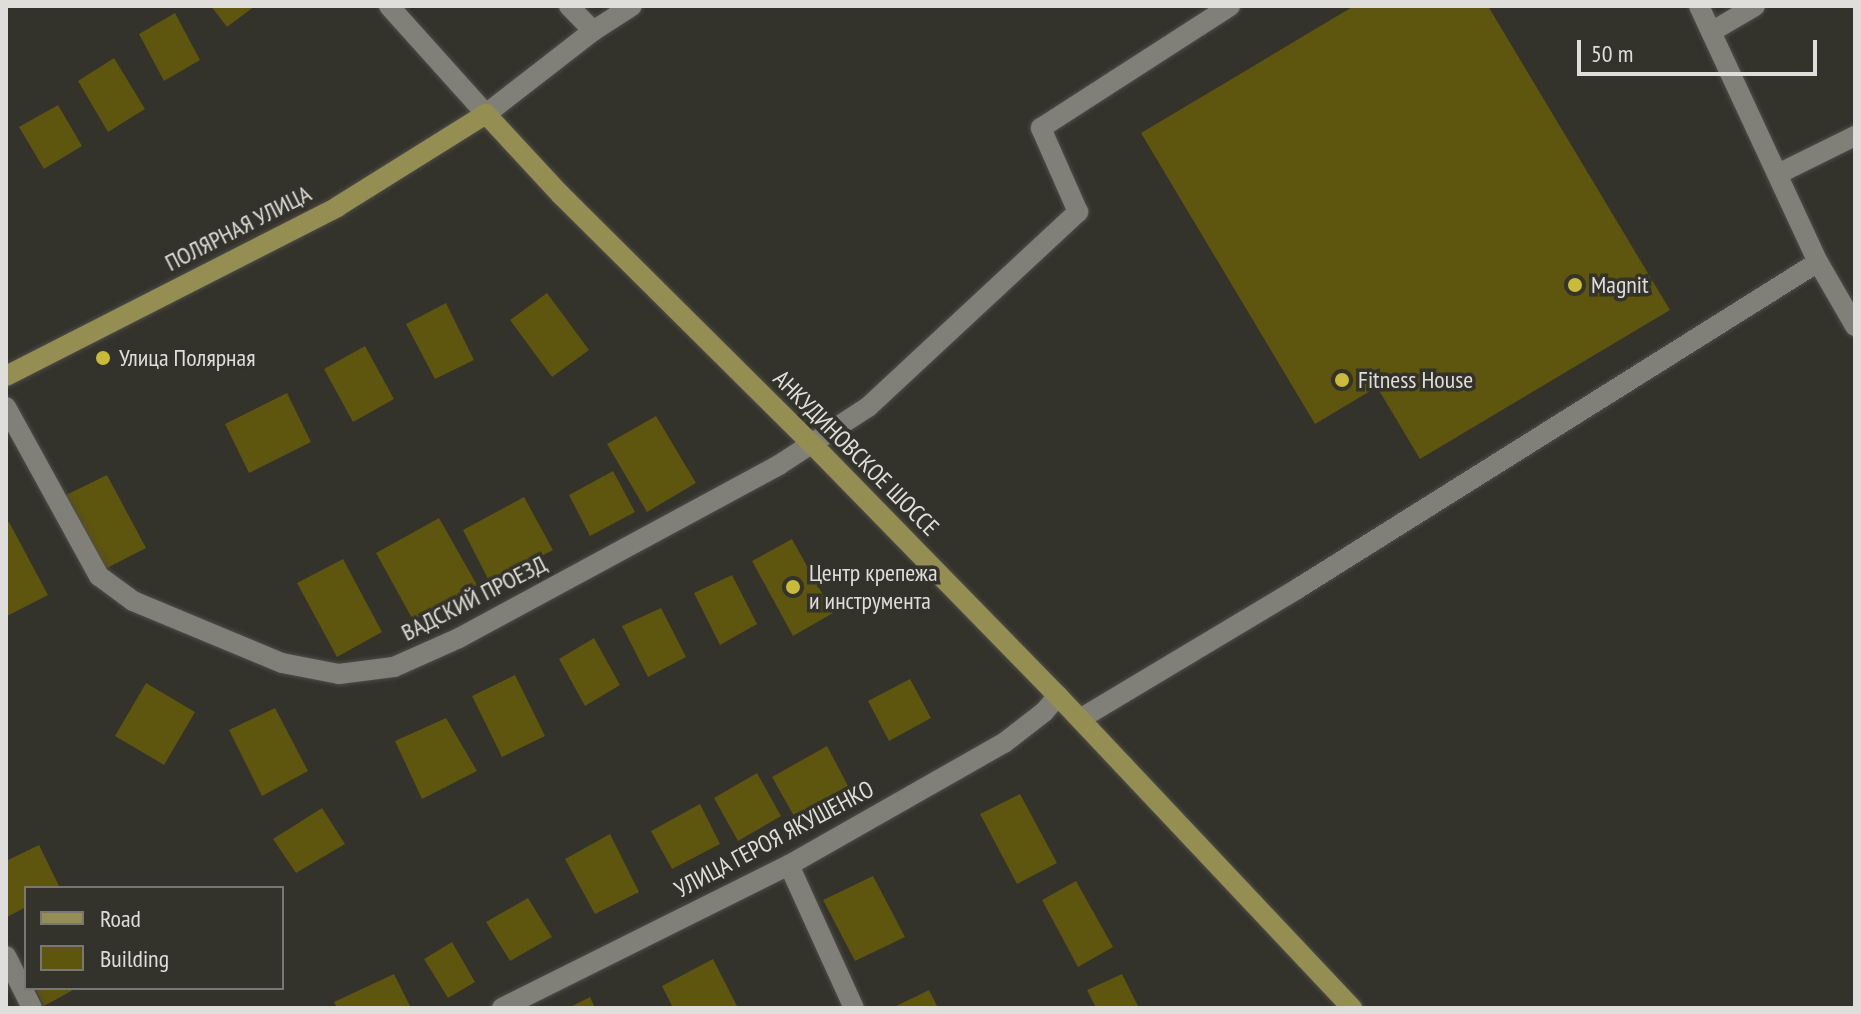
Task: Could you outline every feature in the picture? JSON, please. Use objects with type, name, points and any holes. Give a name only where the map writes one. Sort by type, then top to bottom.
[{"type":"main road","name":"ПОЛЯРНАЯ УЛИЦА","points":[[6,376],[337,207],[486,114]]},
{"type":"main road","name":"АНКУДИНОВСКОЕ ШОССЕ","points":[[486,114],[561,195],[812,444],[1058,696],[1352,1008]]},
{"type":"street","name":"АНКУДИНОВСКОЕ ШОССЕ","points":[[389,6],[486,114]]},
{"type":"street","points":[[569,6],[593,31]]},
{"type":"street","points":[[486,114],[593,31],[632,6]]},
{"type":"street","name":"ВАДСКИЙ ПРОЕЗД","points":[[6,407],[99,576],[133,601],[282,663],[339,674],[394,667],[459,638],[812,444],[868,407],[1078,212],[1041,128],[1230,6]]},
{"type":"street","points":[[1699,6],[1818,262],[1855,326]]},
{"type":"street","points":[[1711,32],[1755,6]]},
{"type":"street","points":[[1778,174],[1855,136]]},
{"type":"street","points":[[1080,719],[1297,589],[1818,262]]},
{"type":"street","name":"УЛИЦА ГЕРОЯ ЯКУШЕНКО","points":[[509,1006],[789,865],[1004,743],[1044,712],[1058,696]]},
{"type":"street","points":[[789,865],[854,1008]]},
{"type":"street","points":[[6,956],[32,1008]]},
{"type":"building","points":[[211,6],[255,6],[227,27]]},
{"type":"building","points":[[1354,6],[1488,6],[1670,310],[1420,459],[1377,387],[1315,424],[1141,133]]},
{"type":"building","points":[[175,13],[200,60],[164,81],[139,34]]},
{"type":"building","points":[[114,58],[145,109],[108,132],[78,81]]},
{"type":"building","points":[[58,105],[82,146],[44,169],[19,127]]},
{"type":"building","points":[[547,293],[589,350],[552,377],[510,320]]},
{"type":"building","points":[[446,303],[474,360],[435,379],[406,324]]},
{"type":"building","points":[[365,346],[394,399],[353,422],[324,369]]},
{"type":"building","points":[[287,393],[311,442],[249,473],[225,424]]},
{"type":"building","points":[[656,416],[696,483],[647,512],[607,444]]},
{"type":"building","points":[[613,471],[635,512],[590,536],[569,495]]},
{"type":"building","points":[[107,475],[146,548],[105,569],[66,495]]},
{"type":"building","points":[[524,497],[553,550],[490,583],[463,530]]},
{"type":"building","points":[[439,518],[477,585],[413,620],[376,553]]},
{"type":"building","points":[[9,522],[48,595],[7,616],[6,524]]},
{"type":"building","name":"Центр крепежа и инструмента","points":[[792,539],[833,613],[793,636],[752,561]]},
{"type":"building","points":[[343,559],[382,632],[337,657],[297,583]]},
{"type":"building","points":[[732,575],[757,624],[720,645],[694,593]]},
{"type":"building","points":[[661,608],[686,657],[648,677],[622,626]]},
{"type":"building","points":[[594,638],[620,685],[585,706],[559,659]]},
{"type":"building","points":[[515,675],[545,736],[502,757],[472,696]]},
{"type":"building","points":[[910,679],[931,718],[889,741],[868,701]]},
{"type":"building","points":[[146,683],[195,712],[164,765],[115,736]]},
{"type":"building","points":[[275,708],[308,771],[262,796],[229,730]]},
{"type":"building","points":[[446,718],[477,771],[422,799],[395,741]]},
{"type":"building","points":[[827,746],[848,786],[794,816],[772,777]]},
{"type":"building","points":[[757,773],[781,816],[738,841],[714,798]]},
{"type":"building","points":[[1020,794],[1057,863],[1017,884],[980,814]]},
{"type":"building","points":[[700,804],[720,844],[672,869],[651,831]]},
{"type":"building","points":[[322,808],[345,844],[296,873],[273,839]]},
{"type":"building","points":[[610,834],[639,892],[595,914],[565,859]]},
{"type":"building","points":[[39,845],[59,886],[24,886],[24,908],[7,917],[6,861]]},
{"type":"building","points":[[873,876],[905,937],[855,961],[823,900]]},
{"type":"building","points":[[1076,881],[1113,947],[1078,967],[1042,900]]},
{"type":"building","points":[[528,898],[552,937],[510,961],[486,922]]},
{"type":"building","points":[[452,942],[475,982],[448,998],[424,959]]},
{"type":"building","points":[[713,959],[738,1008],[673,1008],[662,986]]},
{"type":"building","points":[[394,974],[411,1008],[337,1008],[334,1002]]},
{"type":"building","points":[[1122,974],[1139,1008],[1096,1008],[1087,990]]},
{"type":"building","points":[[36,990],[73,990],[44,1006]]},
{"type":"building","points":[[929,990],[938,1008],[892,1008]]},
{"type":"building","points":[[590,997],[595,1008],[568,1008]]},
{"type":"place","name":"Magnit","points":[[1575,285]]},
{"type":"place","name":"Улица Полярная","points":[[103,358]]},
{"type":"place","name":"Fitness House","points":[[1342,380]]},
{"type":"place","name":"Центр крепежа и инструмента","points":[[793,587]]}]
